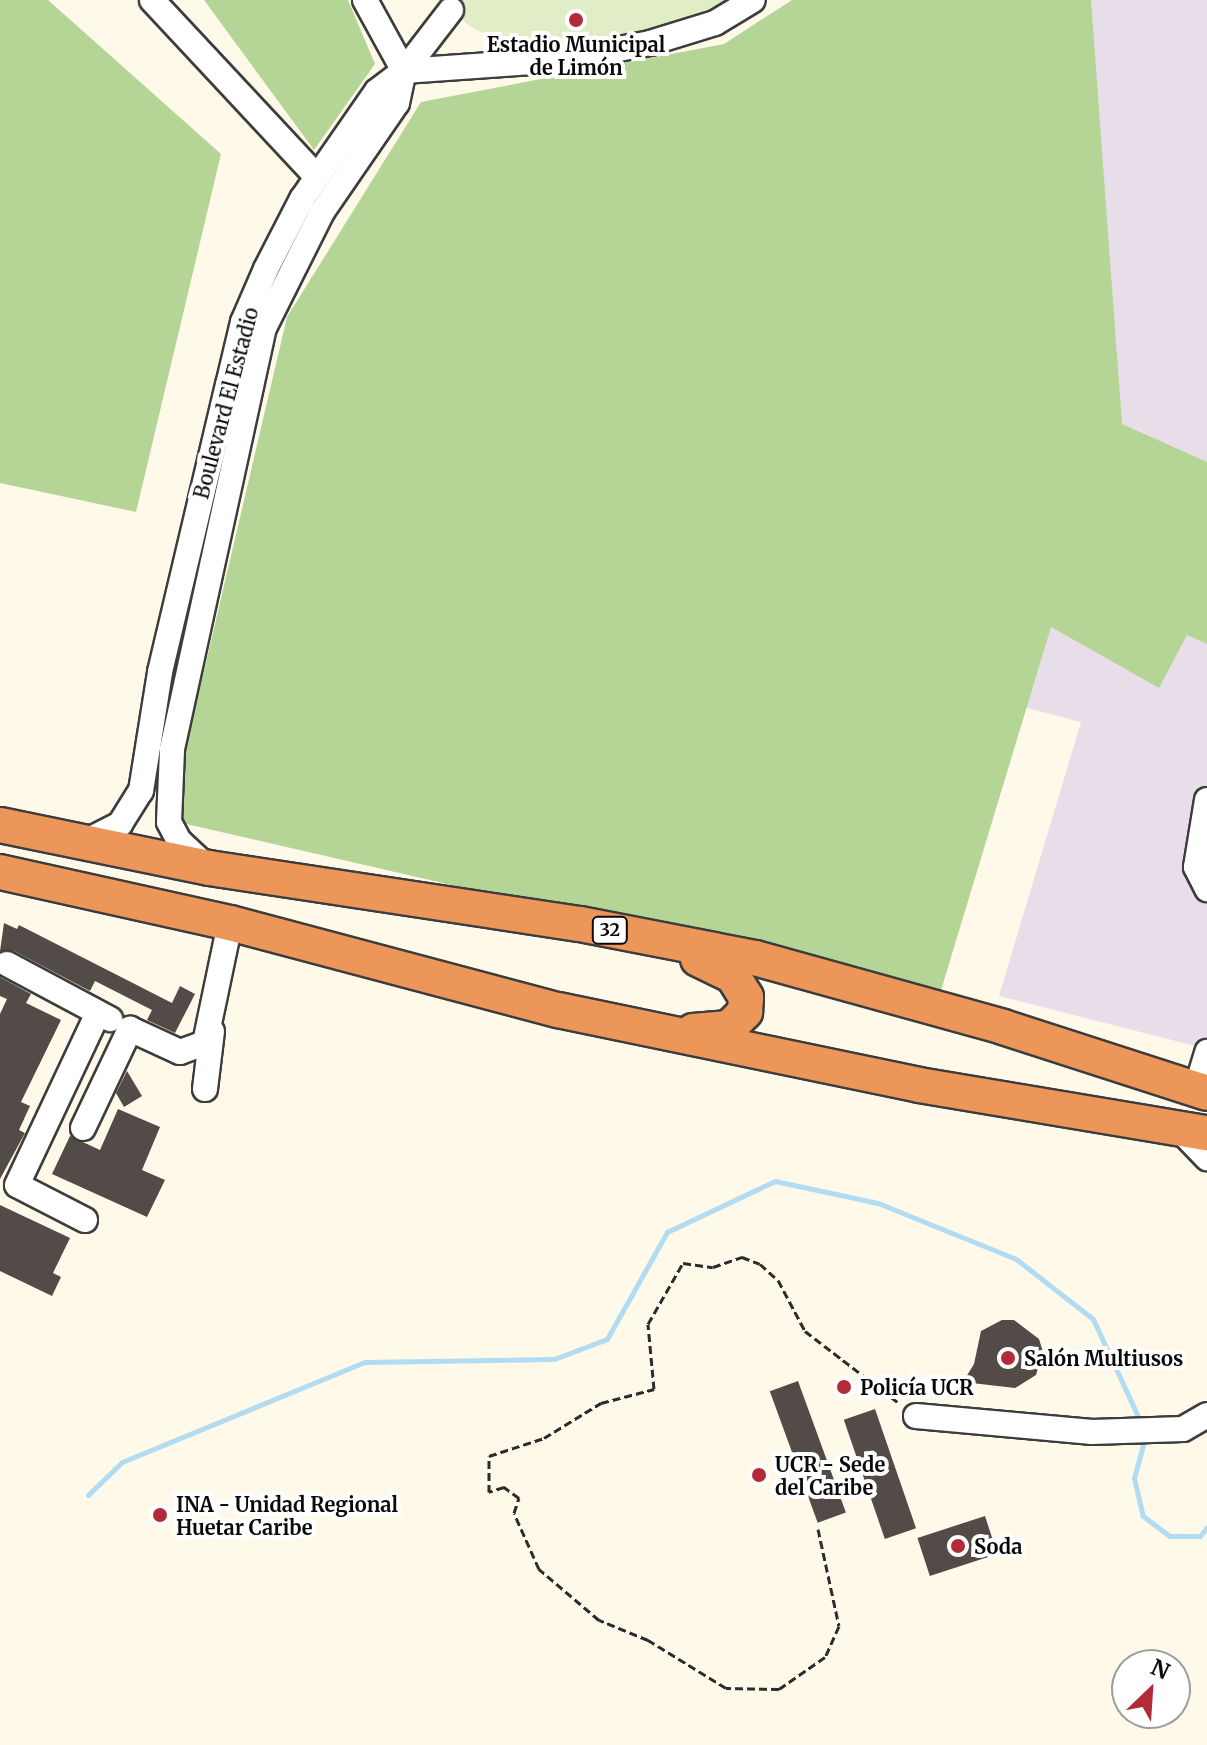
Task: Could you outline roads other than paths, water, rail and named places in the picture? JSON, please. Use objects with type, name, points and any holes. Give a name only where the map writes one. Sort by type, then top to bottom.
[{"type":"highway","name":"32","points":[[0,825],[209,868],[580,924],[755,958],[859,986],[1201,1091]]},
{"type":"highway","points":[[0,872],[230,923],[558,1010],[919,1085],[1191,1130]]},
{"type":"highway","points":[[558,1010],[717,1032],[729,1028],[745,1012],[743,986],[719,966],[580,924]]},
{"type":"street","points":[[152,0],[317,177]]},
{"type":"street","points":[[365,0],[404,71]]},
{"type":"street","points":[[404,71],[561,60],[650,43],[715,23],[753,0]]},
{"type":"street","points":[[404,71],[451,10]]},
{"type":"street","name":"Boulevard El Estadio","points":[[83,843],[120,824],[141,791],[160,672],[243,322],[317,177],[377,91],[404,71]]},
{"type":"street","name":"Boulevard El Estadio","points":[[209,868],[179,841],[169,822],[168,786],[187,674],[263,330],[287,276],[322,212],[397,103],[404,71]]},
{"type":"street","points":[[1207,800],[1196,867],[1207,889]]},
{"type":"street","points":[[205,1089],[230,923]]},
{"type":"street","points":[[7,964],[98,1013],[180,1052],[195,1050],[212,1031]]},
{"type":"street","points":[[85,1220],[17,1185],[98,1013]]},
{"type":"street","points":[[83,1128],[130,1029]]},
{"type":"street","points":[[1201,1091],[1207,1052]]},
{"type":"street","points":[[1191,1130],[1207,1158]]},
{"type":"street","points":[[916,1416],[1092,1432],[1183,1429],[1207,1415]]},
{"type":"waterway","points":[[88,1495],[122,1462],[365,1362],[554,1359],[607,1339],[667,1232],[775,1181],[878,1203],[1016,1259],[1093,1319],[1141,1423]]},
{"type":"waterway","points":[[1145,1438],[1134,1478],[1143,1516],[1170,1536],[1200,1536],[1207,1527]]},
{"type":"place","name":"Estadio Municipal de Limón","points":[[576,20]]},
{"type":"place","name":"Salón Multiusos","points":[[1008,1358]]},
{"type":"place","name":"Policía UCR","points":[[844,1387]]},
{"type":"place","name":"UCR - Sede del Caribe","points":[[759,1475]]},
{"type":"place","name":"INA - Unidad Regional Huetar Caribe","points":[[160,1515]]},
{"type":"place","name":"Soda","points":[[958,1546]]}]
